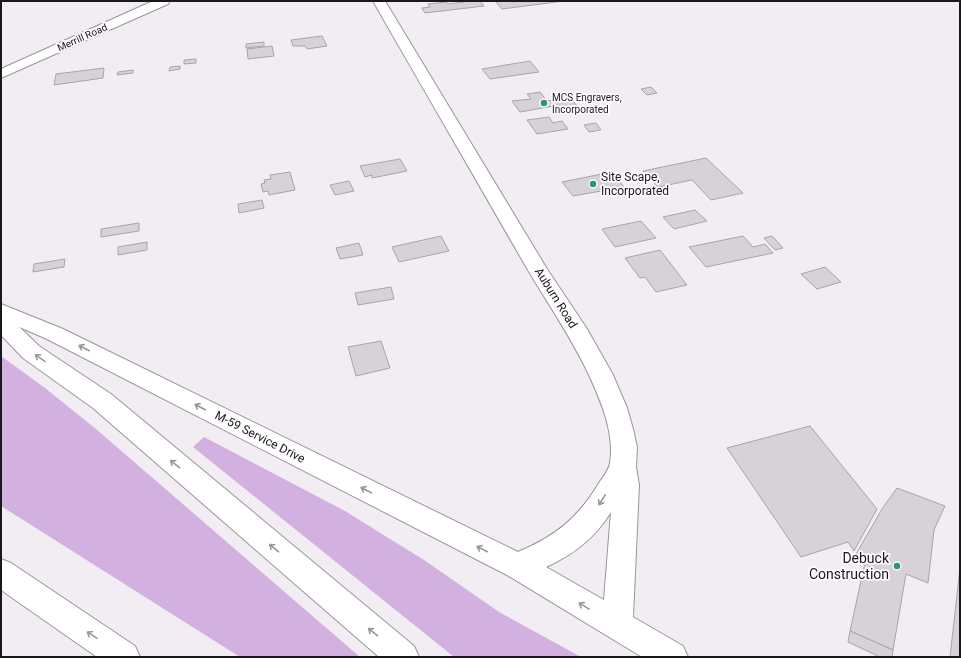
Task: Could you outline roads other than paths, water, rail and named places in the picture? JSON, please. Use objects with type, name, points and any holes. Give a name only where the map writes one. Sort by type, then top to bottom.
[{"type":"main road","name":"Merrill Road","points":[[1,74],[134,13],[164,1]]},
{"type":"main road","name":"Auburn Road","points":[[379,1],[538,270],[579,334],[601,375],[615,408],[624,447],[623,467],[626,485],[617,626]]},
{"type":"main road","name":"M-59 Service Drive","points":[[1,311],[55,334],[517,566]]},
{"type":"main road","points":[[1,322],[31,352],[102,401],[403,657]]},
{"type":"main road","points":[[517,566],[561,545],[578,532],[591,518],[623,467]]},
{"type":"main road","points":[[517,566],[672,657]]},
{"type":"main road","points":[[1,573],[124,657]]},
{"type":"place","name":"MCS Engravers, Incorporated","points":[[544,103]]},
{"type":"place","name":"Site Scape, Incorporated","points":[[593,184]]},
{"type":"place","name":"Debuck Construction","points":[[897,566]]}]
